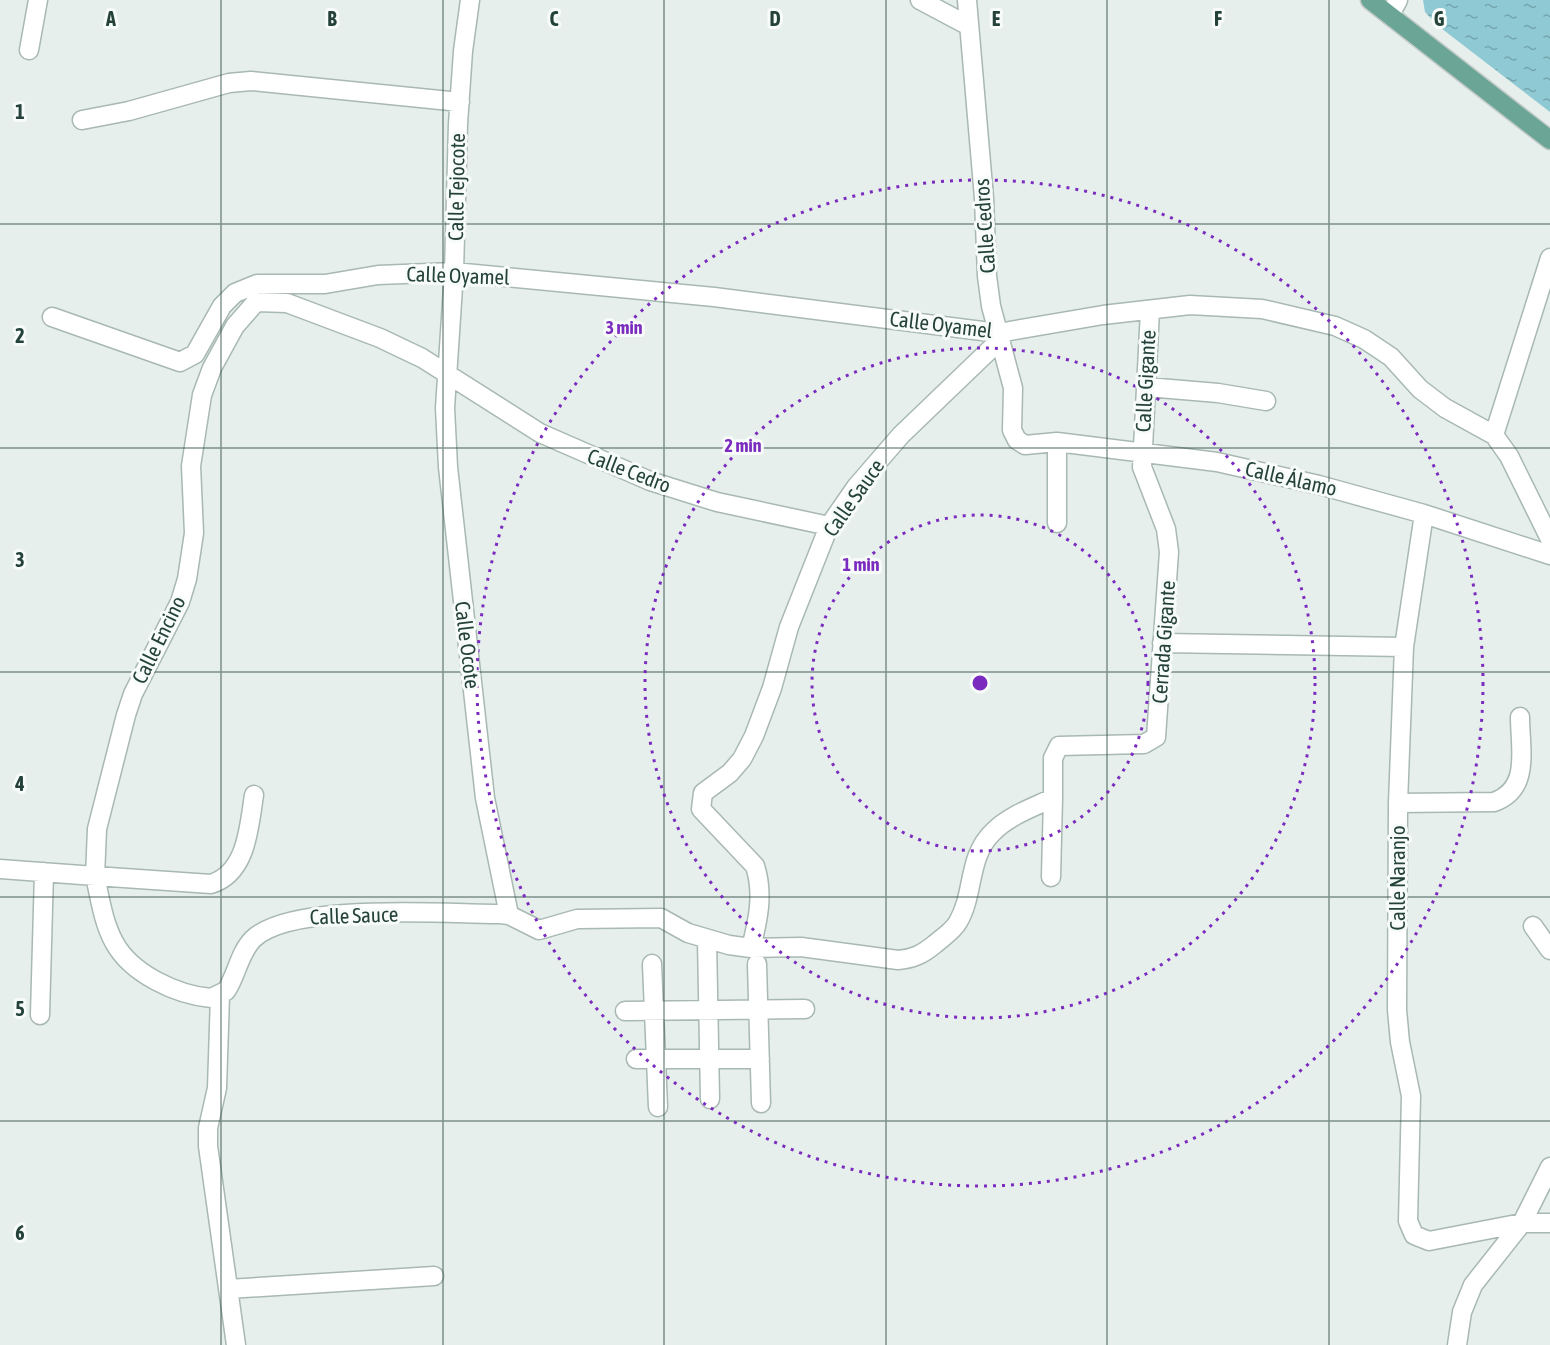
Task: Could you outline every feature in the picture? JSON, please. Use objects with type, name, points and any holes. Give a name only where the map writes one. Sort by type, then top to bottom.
[{"type":"main road","points":[[1370,0],[1394,7],[1550,140]]},
{"type":"street","points":[[29,50],[38,0]]},
{"type":"street","name":"Calle Tejocote","points":[[447,374],[454,272],[460,102],[470,0]]},
{"type":"street","points":[[920,0],[969,26]]},
{"type":"street","name":"Calle Cedros","points":[[967,0],[984,198],[987,276],[999,336],[1013,388],[1012,430],[1017,440],[1025,444]]},
{"type":"street","points":[[82,120],[149,107],[230,83],[251,81],[460,102]]},
{"type":"street","points":[[1494,435],[1550,258]]},
{"type":"street","name":"Calle Oyamel","points":[[52,317],[180,362],[195,354],[222,306],[235,293],[257,284],[326,284],[378,275],[454,272],[714,297],[999,336],[1103,315],[1190,305],[1229,306],[1298,316],[1335,326],[1381,348],[1420,389],[1438,403],[1494,435],[1509,456],[1550,539]]},
{"type":"street","name":"Calle Cedro","points":[[251,306],[262,300],[271,300],[306,310],[380,338],[422,358],[540,434],[650,481],[717,502],[829,526]]},
{"type":"street","name":"Calle Encino","points":[[95,876],[97,829],[126,715],[133,694],[180,603],[187,579],[194,533],[191,466],[202,395],[212,368],[235,326],[251,306]]},
{"type":"street","name":"Calle Gigante","points":[[1141,452],[1147,387],[1150,310]]},
{"type":"street","name":"Calle Sauce","points":[[754,956],[759,913],[759,877],[755,866],[701,809],[703,793],[730,773],[742,759],[753,736],[772,688],[789,627],[829,526],[856,487],[901,435],[999,336]]},
{"type":"street","name":"Calle Ocote","points":[[447,374],[445,408],[448,467],[459,588],[485,798],[509,915]]},
{"type":"street","points":[[1147,387],[1218,393],[1266,401]]},
{"type":"street","points":[[1057,442],[1057,522]]},
{"type":"street","name":"Calle Álamo","points":[[1025,444],[1057,442],[1217,462],[1319,485],[1424,514],[1550,555]]},
{"type":"street","name":"Cerrada Gigante","points":[[1053,798],[1053,758],[1059,746],[1144,744],[1152,741],[1158,729],[1162,643],[1169,570],[1168,540],[1161,516],[1143,474],[1141,452]]},
{"type":"street","name":"Calle Naranjo","points":[[1424,514],[1404,647],[1398,803],[1398,1010],[1400,1042],[1411,1096],[1408,1221],[1410,1230],[1418,1239],[1429,1241],[1522,1223]]},
{"type":"street","points":[[1162,643],[1404,647]]},
{"type":"street","points":[[1398,803],[1494,802],[1504,799],[1516,789],[1520,777],[1520,717]]},
{"type":"street","points":[[0,869],[211,884],[224,880],[236,866],[248,834],[254,795]]},
{"type":"street","points":[[1052,877],[1053,798]]},
{"type":"street","name":"Calle Sauce","points":[[220,996],[231,983],[245,948],[263,931],[287,921],[337,914],[509,915],[539,930],[567,921],[597,918],[661,918],[688,933],[754,956],[801,947],[911,960],[921,955],[958,921],[979,850],[992,832],[1004,823],[1053,798]]},
{"type":"street","points":[[40,1015],[44,872]]},
{"type":"street","points":[[95,876],[113,941],[130,962],[168,986],[202,998],[220,996],[217,1088],[208,1128],[208,1146],[236,1345]]},
{"type":"street","points":[[1533,926],[1550,950]]},
{"type":"street","points":[[707,939],[710,1099]]},
{"type":"street","points":[[754,956],[759,1009],[761,1103]]},
{"type":"street","points":[[652,964],[658,1107]]},
{"type":"street","points":[[625,1011],[805,1009]]},
{"type":"street","points":[[636,1059],[760,1059]]},
{"type":"street","points":[[1457,1345],[1462,1312],[1473,1285],[1522,1223],[1550,1167]]},
{"type":"street","points":[[1522,1223],[1550,1223]]},
{"type":"street","points":[[228,1289],[434,1276]]},
{"type":"water","points":[[1423,0],[1550,0],[1550,112],[1437,25],[1425,12]]}]
